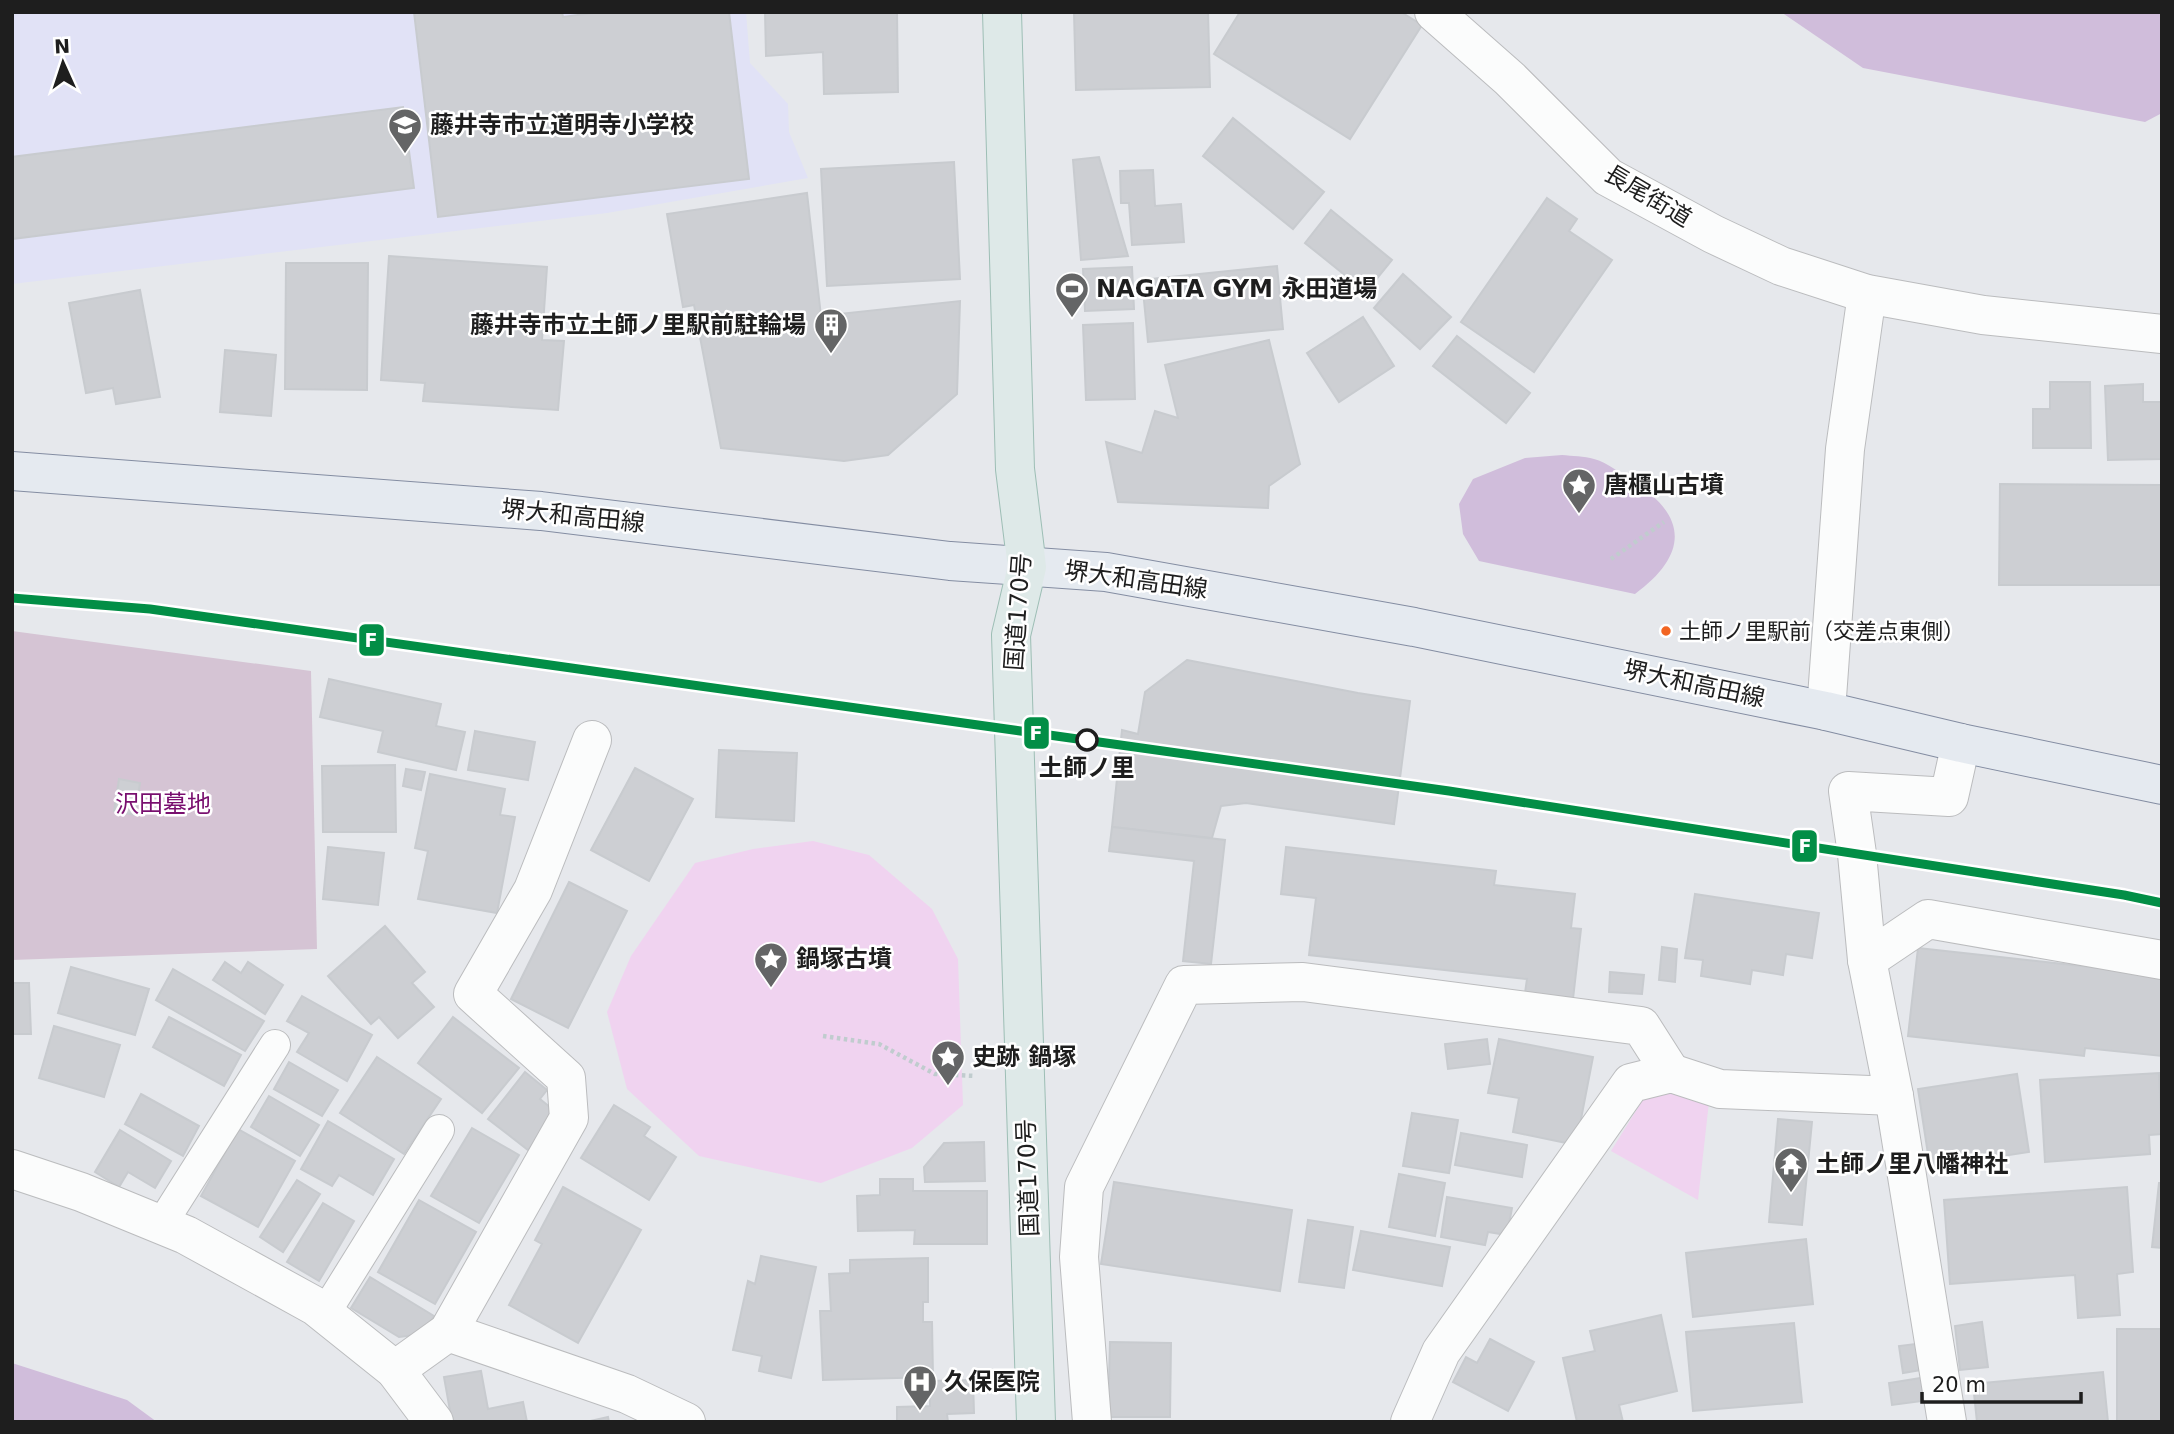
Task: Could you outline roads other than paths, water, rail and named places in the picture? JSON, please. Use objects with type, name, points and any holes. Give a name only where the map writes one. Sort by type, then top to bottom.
[{"type":"highway","name":"国道170号","points":[[1002,12],[1015,469],[1027,567],[1012,635],[1036,1422]]},
{"type":"main road","name":"堺大和高田線","points":[[12,471],[541,511],[950,561],[1106,572],[1401,624],[1826,711],[1961,743],[2162,785]]},
{"type":"street","name":"長尾街道","points":[[1434,12],[1510,79],[1608,177],[1713,234],[1781,266],[1867,294],[1983,315],[2162,334]]},
{"type":"street","points":[[1826,711],[1845,449],[1867,294]]},
{"type":"street","points":[[396,1370],[448,1332],[569,1118],[566,1078],[472,994],[533,890],[593,740]]},
{"type":"street","points":[[1947,1422],[1894,1096],[1867,960],[1848,791],[1949,797],[1961,743]]},
{"type":"street","points":[[1867,960],[1928,919],[2162,960]]},
{"type":"street","points":[[1092,1422],[1079,1257],[1084,1187],[1184,985],[1303,982],[1641,1026],[1671,1073]]},
{"type":"street","points":[[1410,1422],[1441,1352],[1631,1083],[1671,1073],[1720,1089],[1894,1096]]},
{"type":"street","points":[[12,1169],[81,1192],[186,1235],[325,1313],[396,1370],[435,1422]]},
{"type":"street","points":[[448,1332],[627,1394],[686,1422]]},
{"type":"lane","points":[[161,1225],[275,1045]]},
{"type":"lane","points":[[325,1313],[439,1129]]},
{"type":"place","name":"藤井寺市立道明寺小学校","points":[[405,155]]},
{"type":"place","name":"NAGATA GYM 永田道場","points":[[1072,319]]},
{"type":"place","name":"藤井寺市立土師ノ里駅前駐輪場","points":[[831,355]]},
{"type":"place","name":"唐櫃山古墳","points":[[1579,515]]},
{"type":"place","name":"土師ノ里駅前（交差点東側）","points":[[1666,631]]},
{"type":"place","name":"土師ノ里","points":[[1087,740]]},
{"type":"place","name":"鍋塚古墳","points":[[771,989]]},
{"type":"place","name":"史跡 鍋塚","points":[[948,1087]]},
{"type":"place","name":"土師ノ里八幡神社","points":[[1791,1194]]},
{"type":"place","name":"久保医院","points":[[920,1412]]},
{"type":"park label","name":"沢田墓地","points":[[163,804]]}]
